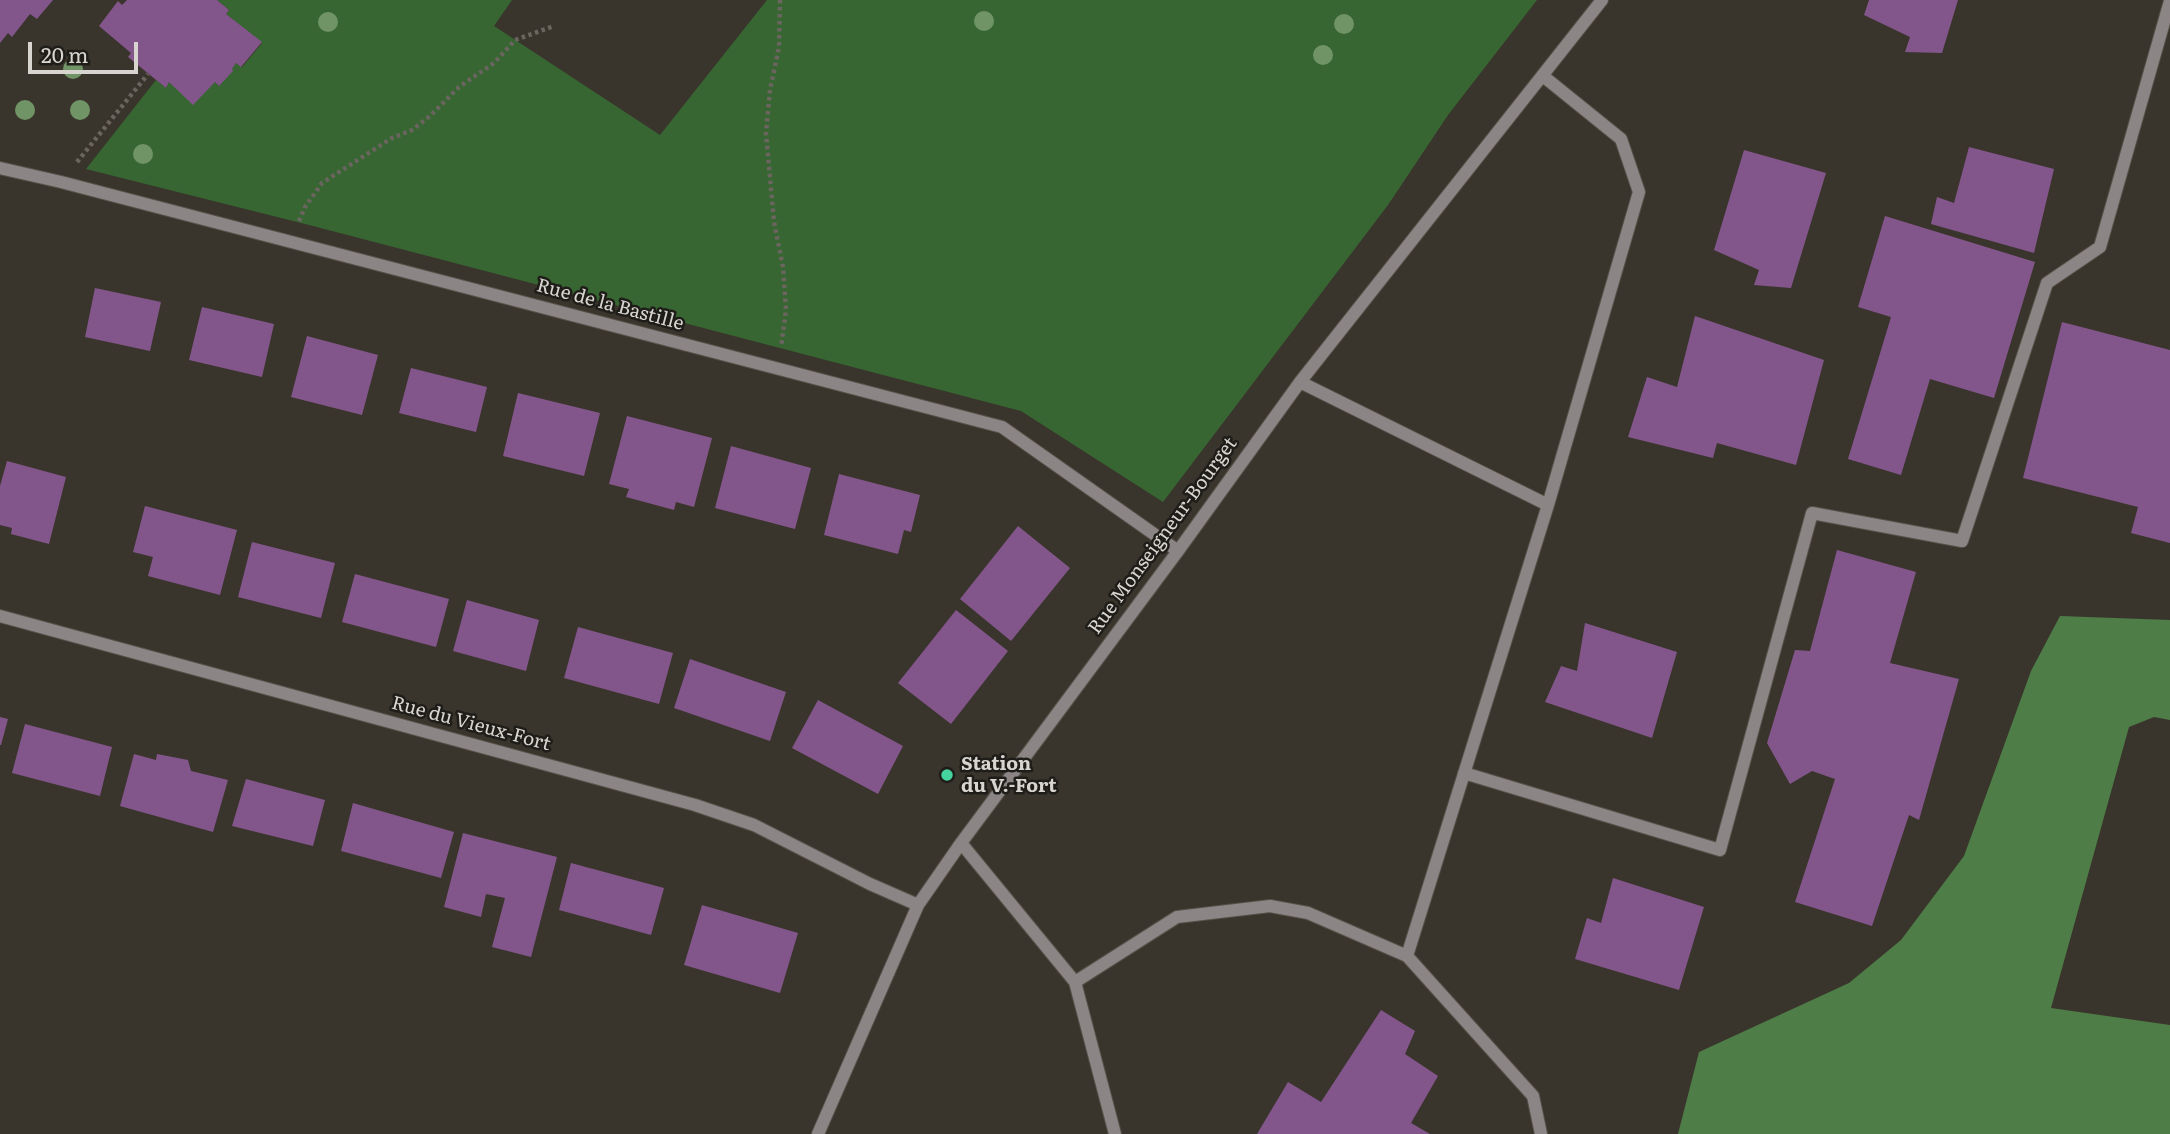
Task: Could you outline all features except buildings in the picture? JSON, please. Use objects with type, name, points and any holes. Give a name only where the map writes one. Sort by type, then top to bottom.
[{"type":"street","name":"Rue Monseigneur-Bourget","points":[[818,1134],[918,905],[1300,382],[1602,0]]},
{"type":"street","points":[[1464,773],[1720,850],[1812,513],[1962,541],[2047,283],[2100,247],[2170,1]]},
{"type":"street","points":[[1407,956],[1548,505],[1639,192],[1621,139],[1543,76]]},
{"type":"street","name":"Rue de la Bastille","points":[[0,168],[61,181],[1002,426],[1178,551]]},
{"type":"street","points":[[1300,382],[1548,505]]},
{"type":"street","name":"Rue du Vieux-Fort","points":[[0,616],[695,805],[754,825],[870,884],[918,905]]},
{"type":"street","points":[[961,843],[1075,982],[1115,1134]]},
{"type":"street","points":[[1075,982],[1177,917],[1270,906],[1308,913],[1407,956],[1534,1096],[1541,1134]]},
{"type":"path","points":[[778,368],[786,310],[766,133],[770,90],[779,47],[780,0]]},
{"type":"path","points":[[290,241],[305,207],[322,183],[392,138],[412,130],[459,87],[494,63],[515,40],[554,26]]},
{"type":"path","points":[[61,181],[148,74]]},
{"type":"green space","points":[[217,0],[512,0],[494,26],[660,135],[767,0],[1537,0],[1448,115],[1388,205],[1163,502],[1021,411],[86,169],[156,80],[166,88],[169,82],[215,82],[219,86],[236,63],[242,67],[262,43],[226,14],[229,10]]},
{"type":"green space","points":[[2060,616],[2170,620],[2170,720],[2154,717],[2129,727],[2051,1008],[2170,1025],[2170,1134],[1678,1134],[1699,1052],[1849,983],[1901,940],[1964,856],[2031,671]]},
{"type":"place","name":"Station du V.-Fort","points":[[947,775]]}]
